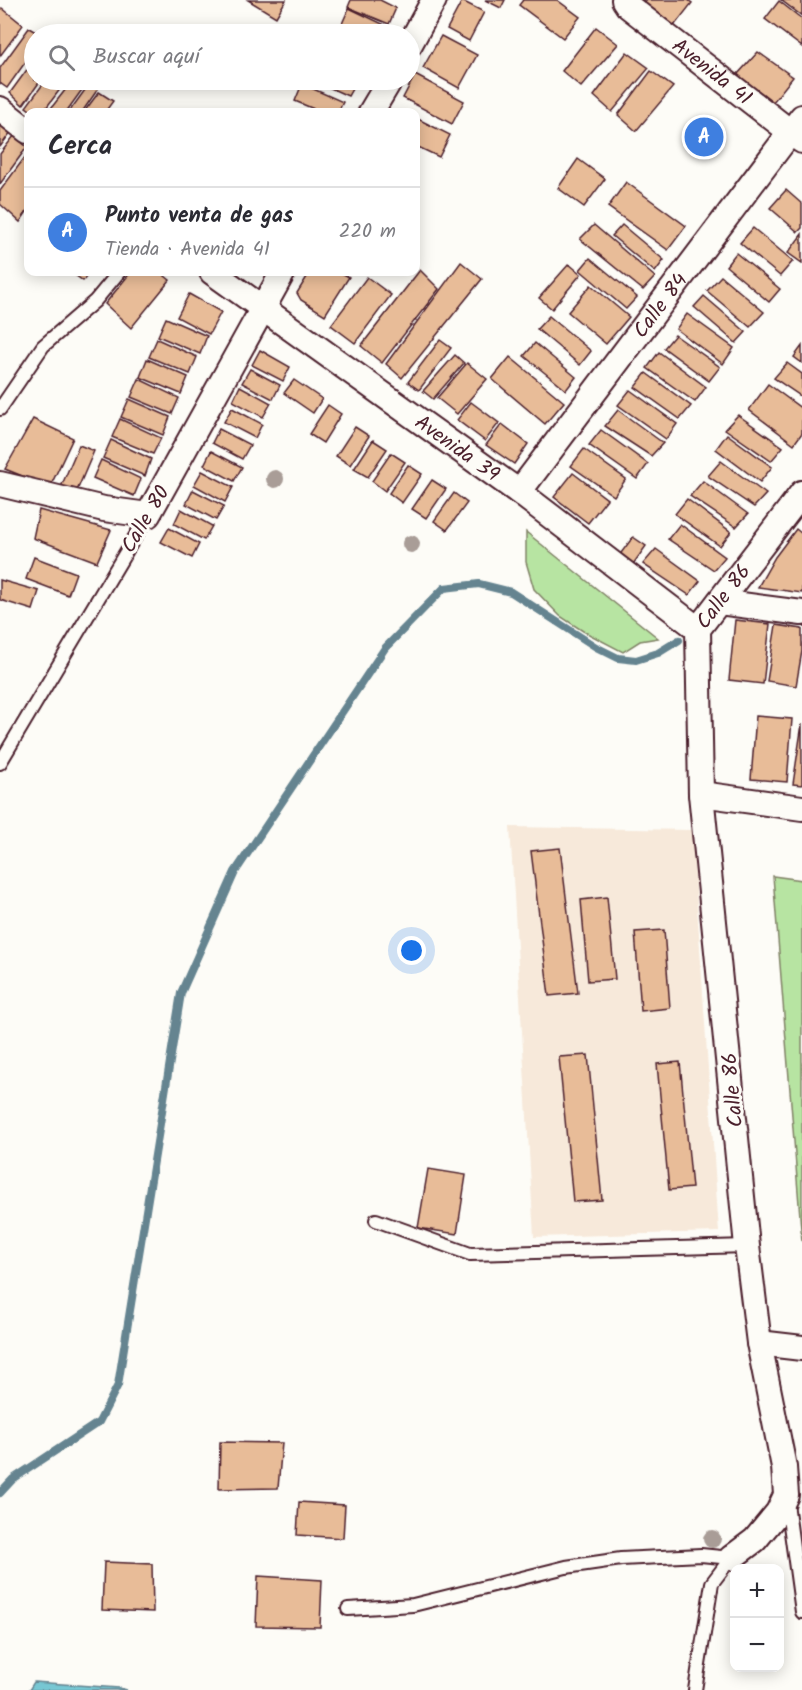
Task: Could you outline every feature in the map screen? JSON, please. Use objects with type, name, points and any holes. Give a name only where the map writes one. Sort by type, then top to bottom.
[{"type":"street","points":[[420,26],[434,0]]},
{"type":"street","name":"Avenida 41","points":[[624,0],[628,6],[798,130]]},
{"type":"street","points":[[373,108],[384,90]]},
{"type":"street","points":[[0,109],[24,128]]},
{"type":"street","name":"Calle 84","points":[[519,492],[798,130]]},
{"type":"street","name":"Avenida 39","points":[[217,276],[519,492],[698,629]]},
{"type":"street","name":"Calle 80","points":[[148,515],[281,276]]},
{"type":"street","points":[[0,484],[104,509],[148,515]]},
{"type":"street","name":"Calle 86","points":[[786,1495],[784,1467],[759,1342],[747,1246],[701,794],[698,629],[802,493]]},
{"type":"street","points":[[719,602],[802,613]]},
{"type":"street","points":[[701,794],[802,808]]},
{"type":"street","points":[[759,1342],[802,1348]]},
{"type":"street","points":[[731,1558],[755,1539],[778,1512],[786,1495]]},
{"type":"lane","points":[[0,409],[43,346],[95,301],[116,276]]},
{"type":"lane","name":"Calle 80","points":[[0,763],[148,515]]},
{"type":"lane","points":[[376,1220],[470,1254],[747,1246]]},
{"type":"lane","points":[[786,1495],[802,1612]]},
{"type":"lane","points":[[348,1609],[413,1605],[566,1567],[621,1559],[701,1555],[731,1558]]},
{"type":"lane","points":[[695,1690],[712,1583],[731,1558]]},
{"type":"shaded area","points":[[510,827],[692,830],[719,1232],[534,1237]]},
{"type":"green space","points":[[526,532],[658,638],[640,641],[623,652],[560,616],[534,589],[526,562]]},
{"type":"green space","points":[[773,876],[802,880],[802,1242]]},
{"type":"water","points":[[34,1682],[119,1688],[127,1690],[29,1690]]},
{"type":"building","points":[[248,0],[286,0],[276,17]]},
{"type":"building","points":[[351,0],[380,0],[396,8],[389,24],[348,7]]},
{"type":"building","points":[[485,0],[505,0],[501,8]]},
{"type":"building","points":[[523,0],[557,0],[580,17],[563,38],[519,5]]},
{"type":"building","points":[[641,0],[688,0],[692,3],[674,26]]},
{"type":"building","points":[[781,0],[802,0],[802,16]]},
{"type":"building","points":[[462,1],[484,12],[469,41],[447,29]]},
{"type":"building","points":[[779,1],[802,19],[802,47],[765,19]]},
{"type":"building","points":[[2,8],[23,25],[0,56],[0,10]]},
{"type":"building","points":[[349,8],[383,24],[342,24]]},
{"type":"building","points":[[596,27],[618,44],[581,87],[562,71]]},
{"type":"building","points":[[24,35],[24,64],[7,88],[0,83],[0,68]]},
{"type":"building","points":[[441,36],[477,55],[459,88],[423,68]]},
{"type":"building","points":[[627,52],[649,68],[612,112],[594,96]]},
{"type":"building","points":[[758,52],[793,77],[773,102],[737,75]]},
{"type":"building","points":[[651,71],[673,87],[636,131],[618,115]]},
{"type":"building","points":[[24,74],[24,90],[34,90],[23,105],[10,93]]},
{"type":"building","points":[[420,78],[464,101],[452,124],[403,98],[407,90],[420,90]]},
{"type":"building","points":[[39,90],[60,90],[46,108],[26,107]]},
{"type":"building","points":[[65,90],[82,90],[69,108],[51,108]]},
{"type":"building","points":[[85,90],[97,90],[85,108],[72,108]]},
{"type":"building","points":[[300,90],[316,90],[343,102],[340,108],[312,108],[295,101]]},
{"type":"building","points":[[335,90],[351,90],[348,96]]},
{"type":"building","points":[[99,92],[113,101],[108,108],[87,108]]},
{"type":"building","points":[[420,120],[450,135],[439,157],[420,148]]},
{"type":"building","points":[[0,124],[11,132],[0,147]]},
{"type":"building","points":[[14,136],[24,144],[24,151],[0,184],[0,154]]},
{"type":"building","points":[[24,158],[24,216],[20,222],[0,204],[0,191]]},
{"type":"building","points":[[578,159],[605,179],[584,207],[558,188]]},
{"type":"building","points":[[626,182],[686,226],[668,250],[608,207]]},
{"type":"building","points":[[786,190],[802,204],[802,228],[798,232],[770,208]]},
{"type":"building","points":[[594,225],[655,277],[643,290],[580,239]]},
{"type":"building","points":[[622,225],[664,260],[655,272],[612,236]]},
{"type":"building","points":[[753,228],[793,261],[780,276],[740,243]]},
{"type":"building","points":[[802,234],[802,263],[788,253]]},
{"type":"building","points":[[736,253],[780,289],[769,302],[726,266]]},
{"type":"building","points":[[590,258],[637,297],[626,309],[580,270]]},
{"type":"building","points":[[461,262],[482,279],[402,378],[386,364]]},
{"type":"building","points":[[569,264],[581,274],[552,309],[539,298]]},
{"type":"building","points":[[420,270],[439,289],[382,363],[361,346],[415,276],[420,276]]},
{"type":"building","points":[[76,276],[87,276],[83,281]]},
{"type":"building","points":[[128,276],[165,276],[170,280],[131,328],[105,304]]},
{"type":"building","points":[[308,276],[349,277],[325,315],[301,300],[297,293]]},
{"type":"building","points":[[721,276],[764,312],[750,327],[707,291]]},
{"type":"building","points":[[367,277],[391,295],[355,343],[331,325]]},
{"type":"building","points":[[591,285],[629,317],[606,344],[568,312]]},
{"type":"building","points":[[189,294],[221,312],[209,334],[177,317]]},
{"type":"building","points":[[704,296],[746,332],[736,343],[694,307]]},
{"type":"building","points":[[687,314],[734,348],[723,364],[676,329]]},
{"type":"building","points":[[549,316],[591,351],[580,365],[537,329]]},
{"type":"building","points":[[166,318],[207,336],[200,354],[158,336]]},
{"type":"building","points":[[675,335],[720,367],[709,381],[664,348]]},
{"type":"building","points":[[157,339],[197,357],[190,374],[149,357]]},
{"type":"building","points":[[440,340],[451,348],[419,390],[408,382]]},
{"type":"building","points":[[535,343],[576,377],[566,390],[524,356]]},
{"type":"building","points":[[802,346],[802,363],[794,357]]},
{"type":"building","points":[[260,350],[290,367],[283,381],[252,365]]},
{"type":"building","points":[[659,352],[706,387],[695,402],[647,368]]},
{"type":"building","points":[[455,355],[464,363],[433,399],[423,391]]},
{"type":"building","points":[[510,357],[564,402],[545,424],[492,379]]},
{"type":"building","points":[[147,359],[188,377],[181,394],[140,377]]},
{"type":"building","points":[[467,363],[487,379],[457,414],[437,398]]},
{"type":"building","points":[[787,363],[802,374],[802,397],[774,378]]},
{"type":"building","points":[[250,369],[280,385],[273,399],[242,383]]},
{"type":"building","points":[[646,373],[691,406],[680,419],[635,387]]},
{"type":"building","points":[[139,379],[179,398],[172,414],[131,397]]},
{"type":"building","points":[[294,380],[322,399],[313,413],[284,393]]},
{"type":"building","points":[[768,384],[802,409],[802,433],[794,444],[749,410]]},
{"type":"building","points":[[240,386],[271,403],[263,417],[233,401]]},
{"type":"building","points":[[630,390],[677,424],[666,439],[618,405]]},
{"type":"building","points":[[129,399],[170,417],[163,435],[121,417]]},
{"type":"building","points":[[471,402],[499,423],[485,441],[457,420]]},
{"type":"building","points":[[328,405],[341,414],[323,443],[309,434]]},
{"type":"building","points":[[232,408],[262,424],[255,438],[224,422]]},
{"type":"building","points":[[618,410],[663,443],[651,456],[605,426]]},
{"type":"building","points":[[738,415],[783,447],[771,461],[725,429]]},
{"type":"building","points":[[33,419],[73,438],[50,487],[5,469]]},
{"type":"building","points":[[120,419],[161,438],[153,454],[112,437]]},
{"type":"building","points":[[502,424],[528,444],[514,464],[486,445]]},
{"type":"building","points":[[355,427],[369,436],[350,465],[336,456]]},
{"type":"building","points":[[219,429],[250,445],[242,459],[212,443]]},
{"type":"building","points":[[601,430],[648,464],[637,479],[589,445]]},
{"type":"building","points":[[727,434],[772,467],[760,482],[716,449]]},
{"type":"building","points":[[111,440],[151,459],[145,476],[103,458]]},
{"type":"building","points":[[373,440],[387,449],[368,477],[354,469]]},
{"type":"building","points":[[79,445],[94,451],[76,493],[61,487]]},
{"type":"building","points":[[584,449],[626,479],[614,496],[571,466]]},
{"type":"building","points":[[211,451],[242,467],[234,481],[204,465]]},
{"type":"building","points":[[391,453],[405,462],[385,491],[372,481]]},
{"type":"building","points":[[101,460],[141,479],[134,496],[93,478]]},
{"type":"building","points":[[721,461],[766,494],[754,507],[708,476]]},
{"type":"building","points":[[408,465],[422,474],[402,503],[389,493]]},
{"type":"building","points":[[202,471],[233,487],[225,502],[194,485]]},
{"type":"building","points":[[573,473],[607,499],[588,523],[554,497]]},
{"type":"building","points":[[432,480],[446,489],[426,518],[412,509]]},
{"type":"building","points":[[703,481],[748,514],[736,527],[690,496]]},
{"type":"building","points":[[193,490],[224,506],[216,520],[186,504]]},
{"type":"building","points":[[454,493],[467,503],[447,530],[434,521]]},
{"type":"building","points":[[687,499],[731,532],[720,546],[675,514]]},
{"type":"building","points":[[181,509],[212,526],[204,540],[174,524]]},
{"type":"building","points":[[39,510],[111,530],[97,562],[33,538]]},
{"type":"building","points":[[680,524],[725,557],[714,570],[668,539]]},
{"type":"building","points":[[169,528],[199,544],[192,558],[161,542]]},
{"type":"building","points":[[796,529],[802,534],[802,593],[758,587],[775,557]]},
{"type":"building","points":[[633,537],[646,546],[631,567],[618,557]]},
{"type":"building","points":[[656,549],[700,581],[689,595],[643,564]]},
{"type":"building","points":[[34,557],[76,573],[68,595],[26,579]]},
{"type":"building","points":[[0,580],[39,591],[33,610],[0,600]]},
{"type":"building","points":[[735,620],[770,624],[763,684],[729,680]]},
{"type":"building","points":[[776,625],[802,629],[802,651],[796,686],[767,681]]},
{"type":"building","points":[[756,716],[792,719],[787,782],[751,779]]},
{"type":"building","points":[[802,724],[802,785],[793,784]]},
{"type":"building","points":[[560,848],[578,993],[549,996],[531,851]]},
{"type":"building","points":[[607,897],[615,979],[588,981],[581,900]]},
{"type":"building","points":[[664,930],[670,1008],[641,1011],[635,932]]},
{"type":"building","points":[[588,1055],[602,1200],[573,1202],[559,1057]]},
{"type":"building","points":[[680,1062],[692,1188],[669,1190],[657,1064]]},
{"type":"building","points":[[428,1169],[466,1175],[457,1234],[418,1228]]},
{"type":"building","points":[[220,1442],[282,1443],[278,1488],[219,1489]]},
{"type":"building","points":[[299,1502],[345,1505],[343,1538],[297,1535]]},
{"type":"building","points":[[104,1562],[152,1564],[153,1612],[102,1610]]},
{"type":"building","points":[[258,1576],[322,1580],[320,1627],[256,1626]]},
{"type":"waterway","points":[[0,1493],[13,1479],[99,1422],[118,1385],[181,993],[235,872],[385,648],[444,588],[479,584],[511,592],[596,647],[618,658],[636,660],[658,653],[679,640]]},
{"type":"place","name":"Punto venta de gas","points":[[704,137]]}]
